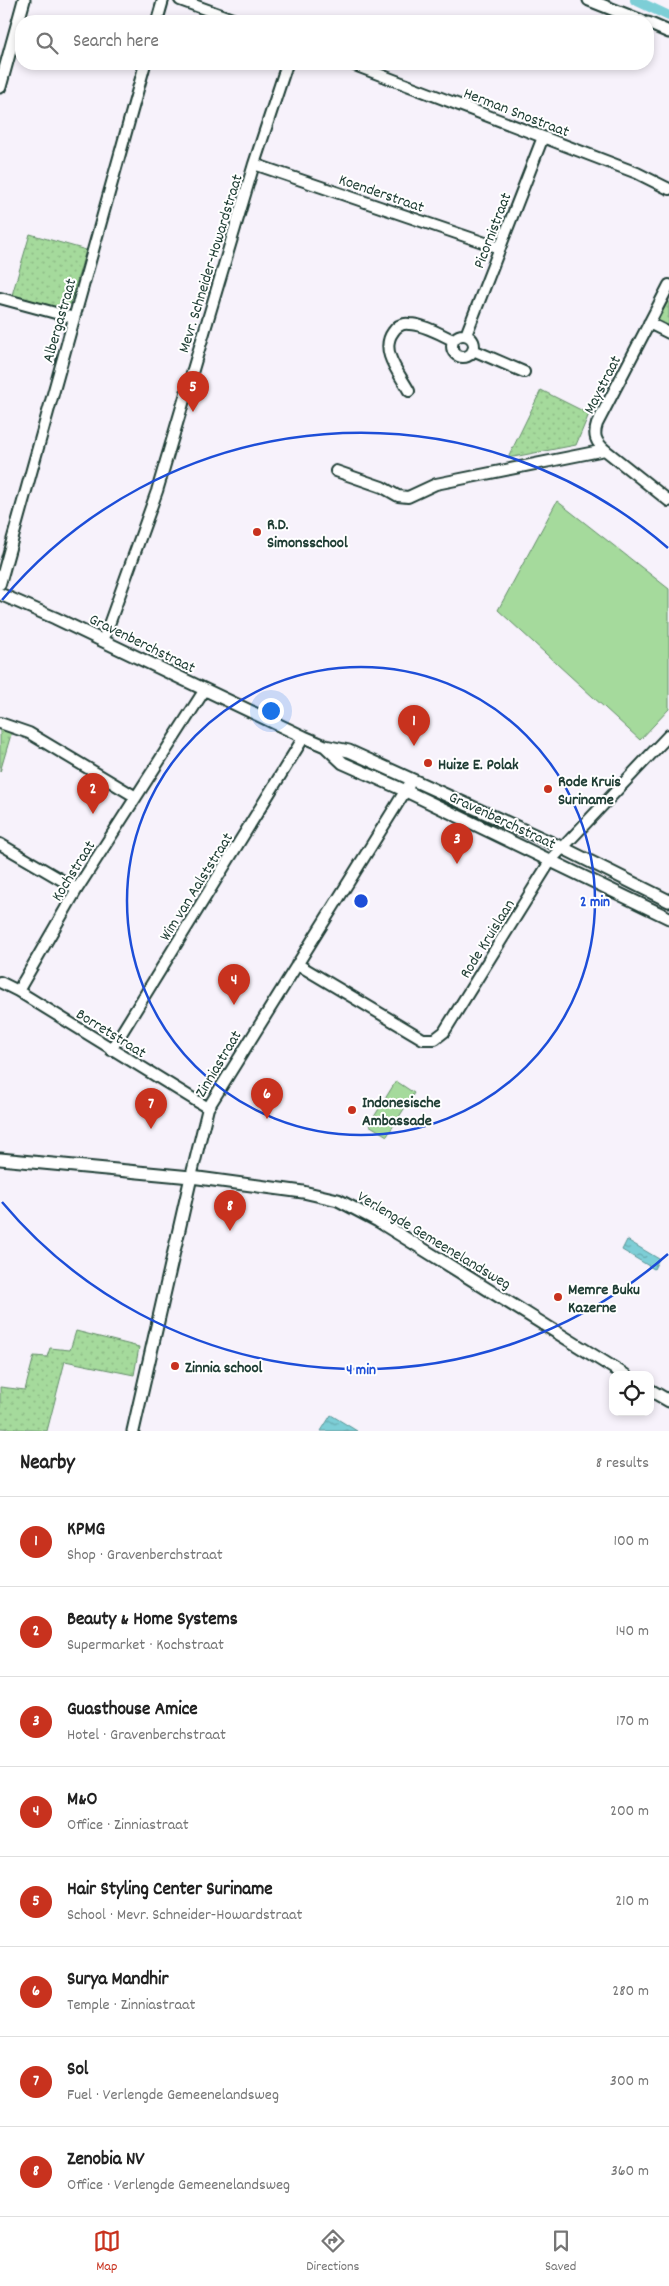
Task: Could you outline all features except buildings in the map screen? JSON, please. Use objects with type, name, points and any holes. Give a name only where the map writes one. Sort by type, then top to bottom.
[{"type":"street","points":[[20,15],[24,0]]},
{"type":"street","points":[[159,15],[163,0]]},
{"type":"street","points":[[180,0],[221,15]]},
{"type":"street","points":[[589,0],[608,3],[631,15]]},
{"type":"street","points":[[654,26],[669,32]]},
{"type":"street","points":[[0,87],[15,33]]},
{"type":"street","name":"Albergastraat","points":[[0,584],[143,70]]},
{"type":"street","name":"Mevr. Schneider-Howardstraat","points":[[103,640],[157,491],[254,164],[285,70]]},
{"type":"street","name":"Herman Snostraat","points":[[368,70],[637,173],[669,189]]},
{"type":"street","name":"Picornistraat","points":[[466,335],[543,137]]},
{"type":"street","name":"Koenderstraat","points":[[254,164],[500,248]]},
{"type":"street","name":"Maystraat","points":[[605,450],[596,441],[597,424],[669,285]]},
{"type":"street","points":[[0,298],[74,318]]},
{"type":"street","points":[[649,323],[669,333]]},
{"type":"street","points":[[409,390],[388,350],[389,339],[395,329],[401,324],[415,325],[453,340]]},
{"type":"street","points":[[458,335],[466,335],[474,342],[473,350],[465,357],[457,356],[452,351],[453,340],[458,335]]},
{"type":"street","points":[[473,350],[524,372]]},
{"type":"street","points":[[336,471],[382,487],[398,496],[408,497],[436,484],[605,450],[669,501]]},
{"type":"street","name":"Gravenberchstraat","points":[[0,594],[103,640],[204,691],[304,737],[325,746],[350,751],[564,848],[669,901]]},
{"type":"street","name":"Kochstraat","points":[[18,991],[77,889],[204,691]]},
{"type":"street","points":[[0,723],[29,733],[136,797]]},
{"type":"street","name":"Rode Kruislaan","points":[[297,964],[423,1039],[435,1039],[444,1032],[552,860],[669,735]]},
{"type":"street","name":"Wim van Aalststraat","points":[[111,1050],[304,737]]},
{"type":"street","name":"Gravenberchstraat","points":[[325,746],[343,763],[552,860],[669,918]]},
{"type":"street","name":"Zinniastraat","points":[[133,1431],[208,1108],[413,779]]},
{"type":"street","points":[[0,844],[77,889]]},
{"type":"street","name":"Borretstraat","points":[[0,982],[18,991],[208,1108]]},
{"type":"street","name":"Verlengde Gemeenelandsweg","points":[[0,1159],[191,1177],[303,1192],[338,1200],[356,1208],[620,1371]]},
{"type":"street","points":[[654,1392],[669,1401]]},
{"type":"green space","points":[[30,234],[86,250],[70,305],[56,307],[12,295]]},
{"type":"green space","points":[[669,296],[669,330],[657,323]]},
{"type":"green space","points":[[541,390],[589,414],[576,445],[508,458]]},
{"type":"green space","points":[[557,501],[669,589],[669,709],[640,740],[498,610]]},
{"type":"green space","points":[[0,727],[12,731],[0,772]]},
{"type":"green space","points":[[396,1081],[414,1093],[387,1136],[369,1125]]},
{"type":"green space","points":[[76,1331],[139,1347],[134,1375],[65,1361],[47,1431],[0,1428],[0,1387],[25,1390],[34,1356],[47,1357],[50,1348],[70,1350]]},
{"type":"water","points":[[627,1240],[659,1259],[654,1269],[622,1250]]},
{"type":"water","points":[[331,1415],[357,1431],[321,1431]]},
{"type":"waterway","points":[[635,0],[669,16]]},
{"type":"place","name":"Hair Styling Center Suriname","points":[[193,412]]},
{"type":"place","name":"R.D. Simonsschool","points":[[257,532]]},
{"type":"place","name":"KPMG","points":[[414,746]]},
{"type":"place","name":"Huize E. Polak","points":[[428,763]]},
{"type":"place","name":"Rode Kruis Suriname","points":[[548,789]]},
{"type":"place","name":"Beauty & Home Systems","points":[[93,814]]},
{"type":"place","name":"Guasthouse Amice","points":[[457,864]]},
{"type":"place","name":"M&O","points":[[234,1005]]},
{"type":"place","name":"Indonesische Ambassade","points":[[352,1110]]},
{"type":"place","name":"Surya Mandhir","points":[[267,1119]]},
{"type":"place","name":"Sol","points":[[151,1129]]},
{"type":"place","name":"Zenobia NV","points":[[230,1231]]},
{"type":"place","name":"Memre Buku Kazerne","points":[[558,1297]]},
{"type":"place","name":"Zinnia school","points":[[175,1366]]}]
